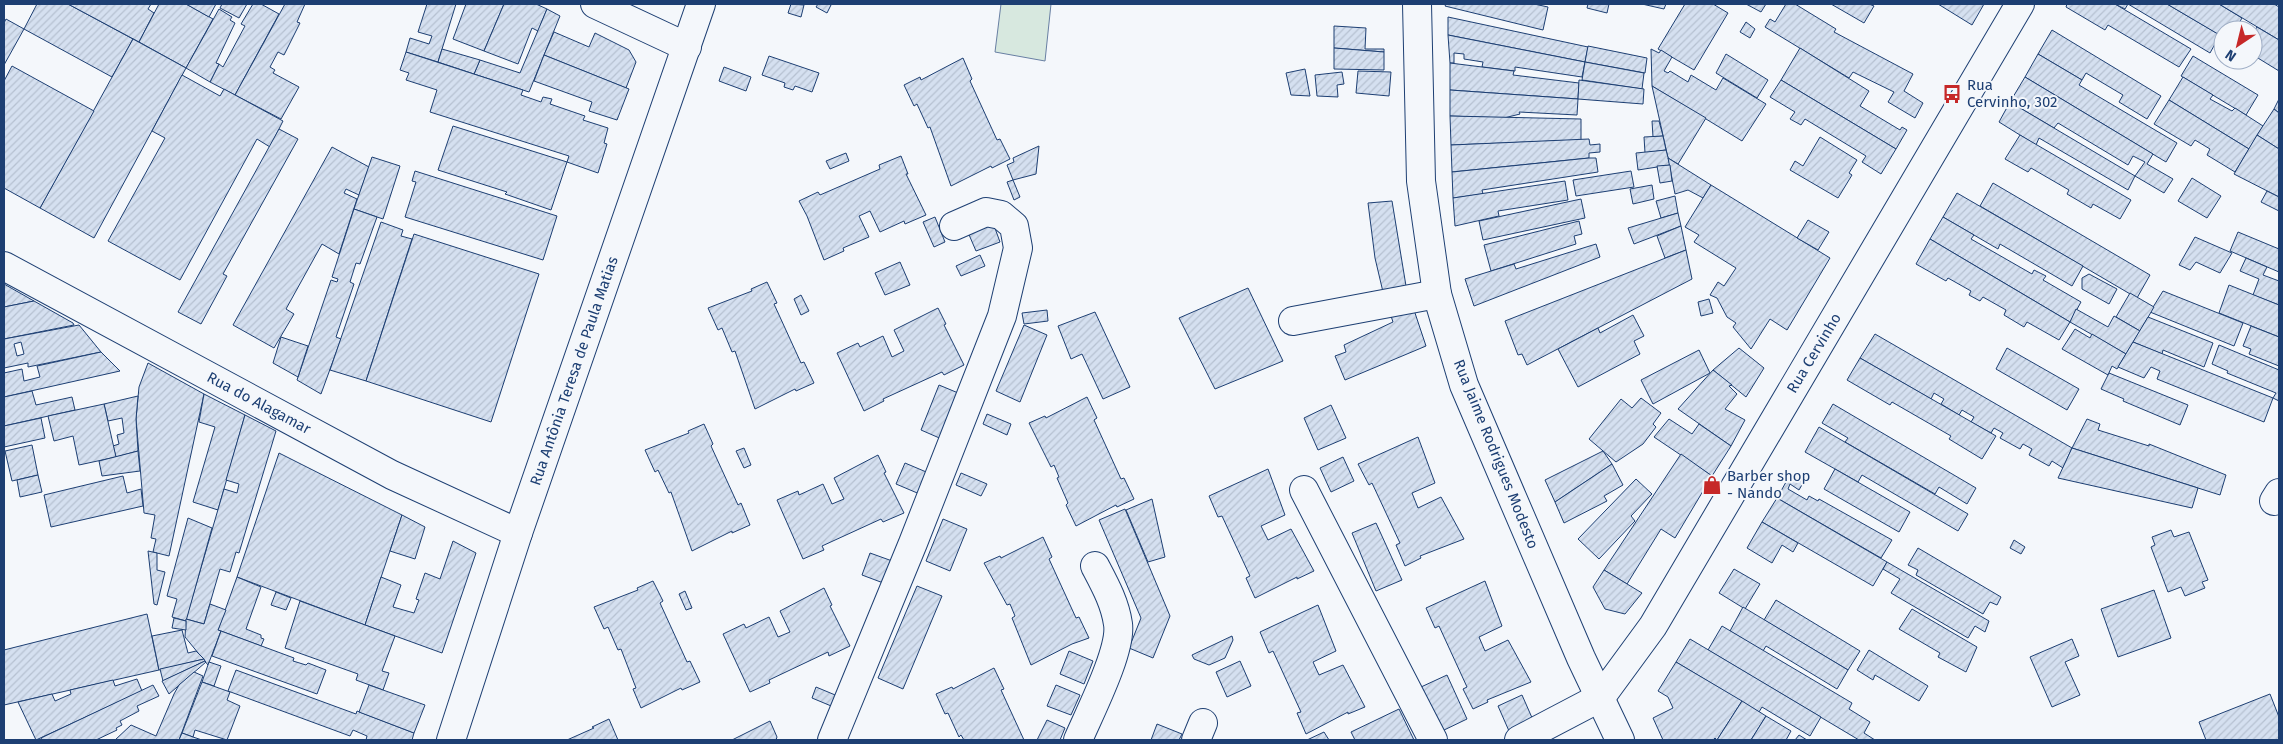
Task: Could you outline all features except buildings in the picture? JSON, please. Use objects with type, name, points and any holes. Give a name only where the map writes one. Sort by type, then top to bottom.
[{"type":"street","points":[[595,4],[687,47]]},
{"type":"street","name":"Rua Antônia Teresa de Paula Matias","points":[[451,740],[518,534],[701,4]]},
{"type":"street","name":"Rua Jaime Rodrigues Modesto","points":[[1417,4],[1421,181],[1437,294],[1464,384],[1577,649],[1620,740]]},
{"type":"street","name":"Rua Cervinho","points":[[1601,698],[1653,626],[2020,4]]},
{"type":"street","points":[[832,740],[914,543],[1002,316],[1018,248],[1014,226],[1001,215],[986,212],[954,226]]},
{"type":"street","name":"Rua do Alagamar","points":[[4,266],[392,474],[518,534]]},
{"type":"street","points":[[1293,321],[1437,294]]},
{"type":"street","points":[[1304,490],[1433,740]]},
{"type":"street","points":[[1078,740],[1114,653],[1119,625],[1111,597],[1096,566]]},
{"type":"street","points":[[1519,740],[1601,698]]},
{"type":"shaded area","points":[[1001,4],[1051,4],[1045,61],[995,52]]},
{"type":"place","name":"Rua Cervinho, 302","points":[[1952,94]]},
{"type":"place","name":"Barber shop - Nando","points":[[1712,485]]}]
